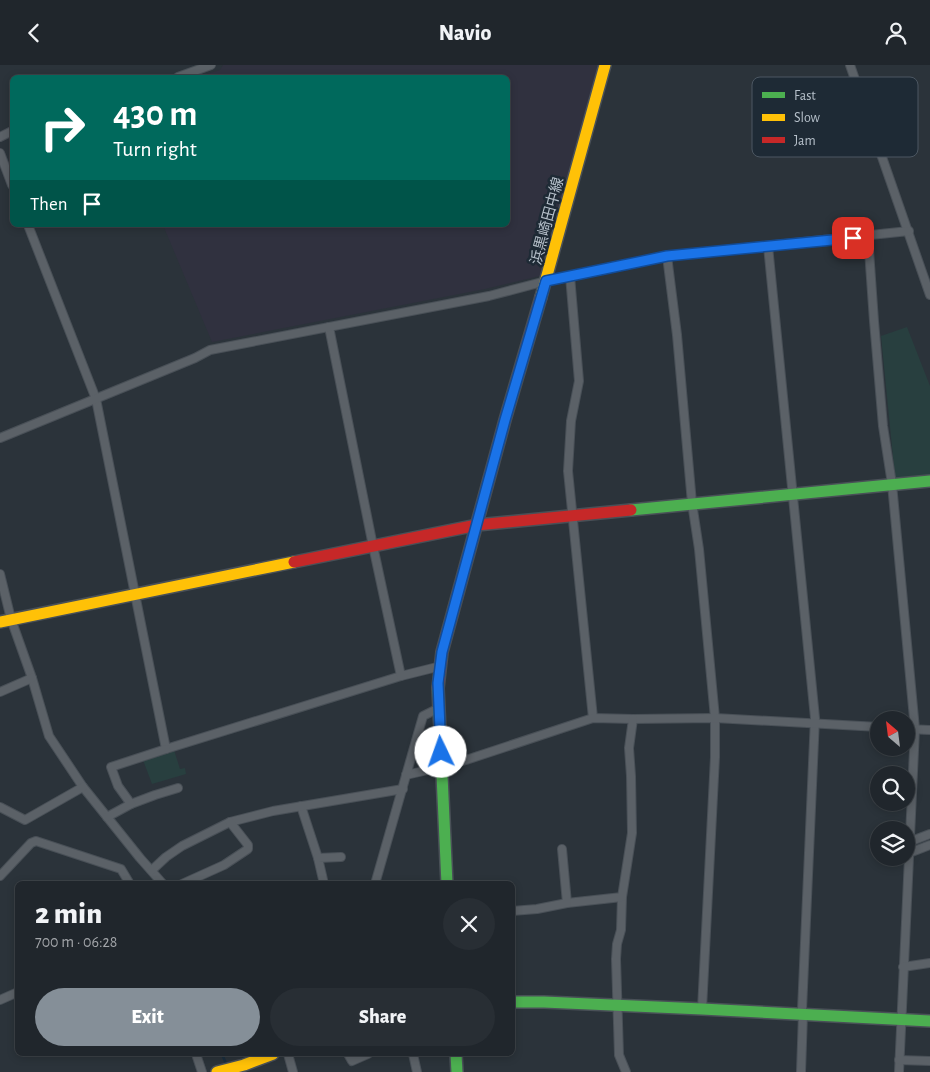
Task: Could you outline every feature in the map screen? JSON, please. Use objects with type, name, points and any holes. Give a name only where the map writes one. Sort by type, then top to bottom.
[{"type":"street","points":[[184,75],[211,65]]},
{"type":"street","name":"浜黒崎田中線","points":[[447,881],[438,683],[442,652],[605,65]]},
{"type":"street","points":[[850,65],[854,77]]},
{"type":"street","points":[[0,153],[10,180]]},
{"type":"street","points":[[883,157],[930,295]]},
{"type":"street","points":[[29,227],[96,399],[166,749]]},
{"type":"street","points":[[0,438],[195,358],[210,350],[489,295],[667,256],[909,231]]},
{"type":"street","points":[[868,236],[883,426],[892,484],[913,711]]},
{"type":"street","points":[[768,246],[815,724],[801,1072]]},
{"type":"street","points":[[667,256],[677,335],[692,503],[715,718],[715,757],[702,1009]]},
{"type":"street","points":[[570,276],[579,381],[571,421],[568,471],[593,718]]},
{"type":"street","points":[[330,327],[373,546],[401,676]]},
{"type":"street","points":[[6,621],[477,525],[930,481]]},
{"type":"street","points":[[0,574],[6,621],[32,678],[49,736],[83,787],[161,881]]},
{"type":"street","points":[[131,804],[118,786],[111,767],[401,676],[440,666]]},
{"type":"street","points":[[0,692],[32,678]]},
{"type":"street","points":[[376,881],[423,717],[439,708]]},
{"type":"street","points":[[406,775],[441,767],[593,718],[715,718],[870,727]]},
{"type":"street","points":[[626,1072],[619,1055],[616,959],[617,944],[621,930],[622,897],[632,833],[629,748],[634,719]]},
{"type":"street","points":[[915,729],[930,730]]},
{"type":"street","points":[[910,821],[914,756]]},
{"type":"street","points":[[0,807],[25,820],[83,787]]},
{"type":"street","points":[[107,817],[131,804],[178,788]]},
{"type":"street","points":[[152,870],[182,846],[230,822],[273,811],[402,789]]},
{"type":"street","points":[[302,806],[323,881]]},
{"type":"street","points":[[189,881],[224,865],[248,849],[248,845],[230,822]]},
{"type":"street","points":[[915,840],[930,835]]},
{"type":"street","points":[[0,876],[31,843],[36,841],[121,869],[128,881]]},
{"type":"street","points":[[915,851],[930,845]]},
{"type":"street","points":[[562,849],[567,903]]},
{"type":"street","points":[[318,859],[341,857]]},
{"type":"street","points":[[899,1072],[908,866]]},
{"type":"street","points":[[515,911],[622,897]]},
{"type":"street","points":[[904,967],[930,963]]},
{"type":"street","points":[[0,1000],[15,993]]},
{"type":"street","points":[[515,1003],[618,1005],[930,1021]]},
{"type":"street","points":[[197,1056],[202,1072]]},
{"type":"street","points":[[217,1072],[268,1056]]},
{"type":"street","points":[[289,1056],[293,1072]]},
{"type":"street","points":[[349,1056],[352,1061],[363,1056]]},
{"type":"street","points":[[413,1056],[417,1072]]},
{"type":"street","points":[[456,1056],[457,1072]]},
{"type":"street","points":[[900,1060],[930,1061]]},
{"type":"shaded area","points":[[223,65],[599,65],[540,276],[485,289],[212,342],[164,227],[510,227],[510,75],[204,75],[220,70]]},
{"type":"green space","points":[[907,327],[930,386],[930,476],[898,480],[895,477],[881,336]]},
{"type":"green space","points":[[174,750],[180,769],[185,768],[186,774],[152,784],[143,760]]},
{"type":"waterway","points":[[223,1056],[227,1066]]},
{"type":"traffic: fast","points":[[631,510],[930,481]]},
{"type":"traffic: fast","points":[[438,688],[447,881]]},
{"type":"traffic: fast","points":[[515,1002],[702,1009],[930,1021]]},
{"type":"traffic: fast","points":[[456,1056],[457,1072]]},
{"type":"traffic: slow","points":[[541,297],[605,65]]},
{"type":"traffic: slow","points":[[0,622],[294,562]]},
{"type":"traffic: slow","points":[[217,1072],[268,1056]]},
{"type":"traffic: jam","points":[[438,688],[442,652],[505,420],[541,297]]},
{"type":"traffic: jam","points":[[294,562],[477,525],[631,510]]},
{"type":"route","points":[[441,752],[438,683],[442,652],[505,420],[546,281],[667,256],[853,238]]}]
